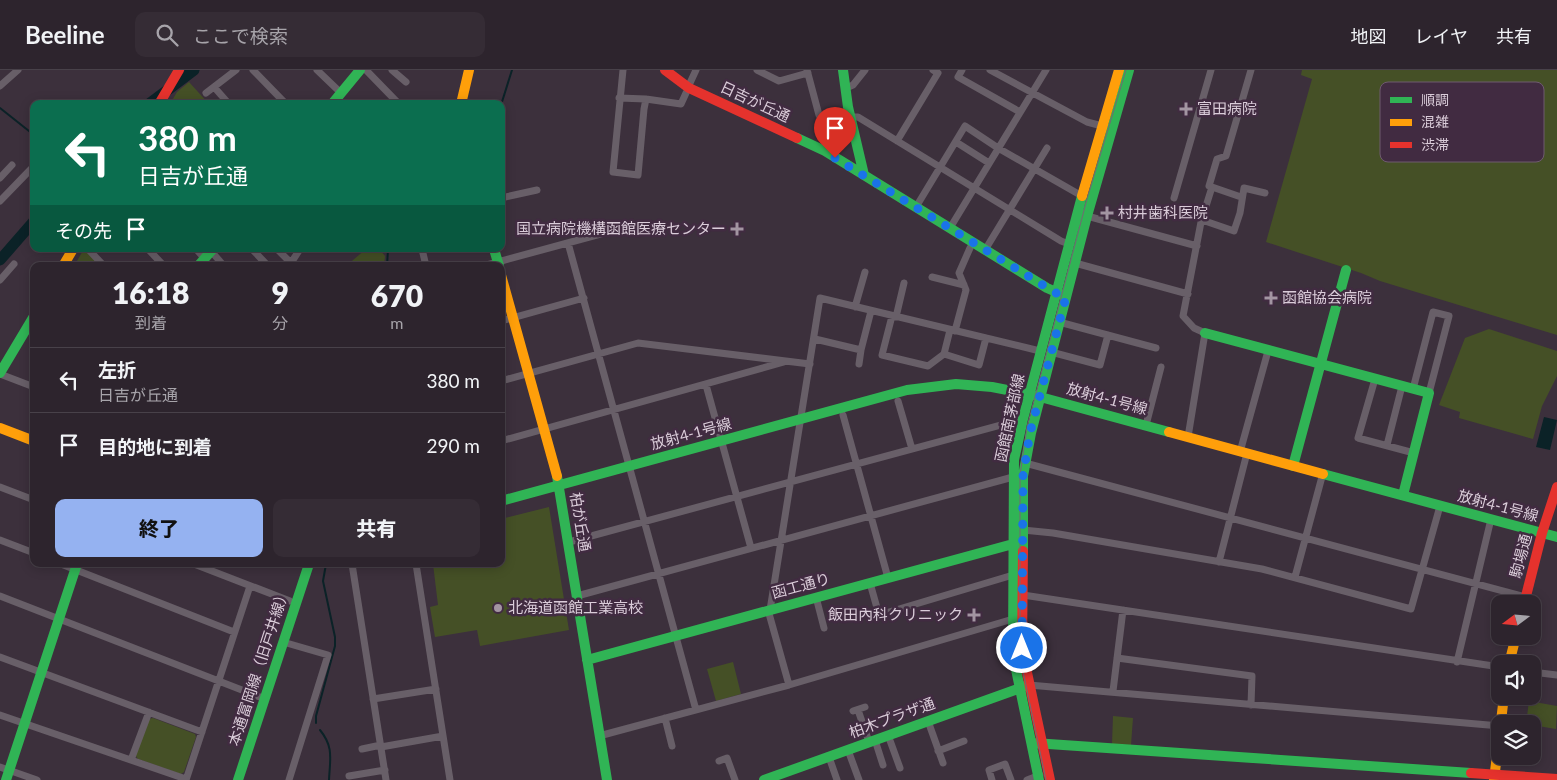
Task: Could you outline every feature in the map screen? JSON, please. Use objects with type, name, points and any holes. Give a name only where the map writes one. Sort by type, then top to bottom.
[{"type":"street","points":[[0,86],[18,70]]},
{"type":"street","points":[[161,100],[179,70]]},
{"type":"street","points":[[206,93],[236,70]]},
{"type":"street","points":[[253,70],[282,100]]},
{"type":"street","points":[[317,70],[341,93]]},
{"type":"street","points":[[335,100],[360,70]]},
{"type":"street","points":[[366,70],[395,100]]},
{"type":"street","points":[[392,70],[406,82]]},
{"type":"street","points":[[462,100],[469,70]]},
{"type":"street","points":[[623,70],[613,172],[638,175],[646,100]]},
{"type":"street","name":"日吉が丘通","points":[[665,70],[689,88],[825,152],[1056,293],[1066,297]]},
{"type":"street","points":[[690,83],[696,70]]},
{"type":"street","points":[[757,70],[779,81],[808,71],[819,115],[828,139],[825,152]]},
{"type":"street","points":[[843,70],[851,118],[864,175]]},
{"type":"street","points":[[846,88],[853,85],[865,70]]},
{"type":"street","points":[[897,140],[938,73],[933,70]]},
{"type":"street","points":[[962,70],[958,77],[1020,112]]},
{"type":"street","points":[[990,70],[1086,122],[1106,128]]},
{"type":"street","points":[[950,228],[1046,70]]},
{"type":"street","name":"函館南茅部線","points":[[1044,777],[1042,744],[1013,655],[1013,575],[1018,544],[1023,530],[1025,463],[1051,352],[1087,216],[1119,70]]},
{"type":"street","name":"函館南茅部線","points":[[1044,777],[1031,743],[1024,686],[1022,648],[1023,595],[1018,544],[1014,460],[1040,351],[1082,196],[1129,70]]},
{"type":"street","points":[[1174,198],[1211,70]]},
{"type":"street","points":[[1241,197],[1209,186],[1217,159],[1226,156],[1251,70]]},
{"type":"street","points":[[214,87],[225,100]]},
{"type":"street","points":[[619,98],[680,104],[686,93]]},
{"type":"street","points":[[851,118],[858,117],[1061,241],[1069,244]]},
{"type":"street","points":[[916,207],[965,126],[998,148],[1082,196]]},
{"type":"street","points":[[956,142],[989,163]]},
{"type":"street","points":[[985,250],[1047,148]]},
{"type":"street","points":[[0,178],[12,165]]},
{"type":"street","points":[[0,201],[30,170]]},
{"type":"street","points":[[1212,187],[1202,220],[1184,316],[1194,328],[1268,351],[1429,393]]},
{"type":"street","points":[[1202,220],[1234,231],[1240,213],[1241,197],[1244,188],[1265,193]]},
{"type":"street","points":[[505,197],[538,190]]},
{"type":"street","points":[[1087,216],[1197,246]]},
{"type":"street","points":[[505,262],[619,229]]},
{"type":"street","points":[[568,243],[696,710]]},
{"type":"street","points":[[904,282],[882,355],[928,366],[944,354],[953,330],[966,290],[959,273],[970,248]]},
{"type":"street","points":[[91,252],[100,262]]},
{"type":"street","points":[[151,252],[160,262]]},
{"type":"street","points":[[255,252],[264,262]]},
{"type":"street","points":[[280,252],[290,262]]},
{"type":"street","points":[[1075,262],[1188,294]]},
{"type":"street","points":[[0,280],[14,264]]},
{"type":"street","points":[[1293,466],[1346,270]]},
{"type":"street","points":[[855,307],[865,272]]},
{"type":"street","points":[[932,277],[964,285]]},
{"type":"street","name":"柏が丘通","points":[[505,289],[559,486],[607,780]]},
{"type":"street","points":[[505,320],[584,298]]},
{"type":"street","points":[[788,685],[769,610],[792,481],[820,298],[1040,351]]},
{"type":"street","points":[[859,364],[871,311]]},
{"type":"street","points":[[1387,445],[1433,312],[1449,316],[1402,495]]},
{"type":"street","points":[[1059,322],[1156,348]]},
{"type":"street","points":[[30,323],[0,373],[30,385]]},
{"type":"street","points":[[1188,437],[1206,333]]},
{"type":"street","points":[[1051,352],[1100,365],[1108,335]]},
{"type":"street","points":[[944,354],[979,365],[986,338]]},
{"type":"street","points":[[815,339],[861,350]]},
{"type":"street","points":[[505,380],[638,343],[810,364]]},
{"type":"street","points":[[1219,562],[1268,351]]},
{"type":"street","points":[[505,440],[785,362]]},
{"type":"street","points":[[1146,425],[1161,367]]},
{"type":"street","points":[[1374,378],[1358,438],[1414,453]]},
{"type":"street","points":[[706,385],[751,548]]},
{"type":"street","name":"放射4-1号線","points":[[505,500],[907,390],[937,385],[982,385],[1029,394],[1557,537]]},
{"type":"street","points":[[898,401],[912,449]]},
{"type":"street","points":[[843,415],[888,578]]},
{"type":"street","points":[[569,542],[1023,419]]},
{"type":"street","points":[[0,428],[30,439]]},
{"type":"street","points":[[1025,463],[1422,569],[1509,595]]},
{"type":"street","points":[[1295,577],[1323,473]]},
{"type":"street","points":[[577,596],[1014,477]]},
{"type":"street","points":[[0,487],[30,498]]},
{"type":"street","name":"駒場通","points":[[1526,595],[1542,533],[1557,487]]},
{"type":"street","points":[[1023,530],[1053,533],[1262,569],[1411,609],[1440,506]]},
{"type":"street","points":[[1457,662],[1491,520]]},
{"type":"street","points":[[0,540],[30,551]]},
{"type":"street","name":"函工通り","points":[[587,660],[1018,544]]},
{"type":"street","points":[[37,780],[5,773],[24,723],[76,567]]},
{"type":"street","points":[[78,567],[234,632]]},
{"type":"street","points":[[202,567],[290,601]]},
{"type":"street","name":"本通富岡線（旧戸井線）","points":[[238,780],[308,567]]},
{"type":"street","points":[[352,567],[386,780]]},
{"type":"street","points":[[416,567],[450,780]]},
{"type":"street","points":[[870,583],[879,615],[1013,575]]},
{"type":"street","points":[[0,715],[186,779],[250,586]]},
{"type":"street","points":[[1023,595],[1491,666]]},
{"type":"street","points":[[0,596],[265,699]]},
{"type":"street","points":[[816,597],[824,628]]},
{"type":"street","points":[[1114,692],[1123,610]]},
{"type":"street","points":[[599,736],[788,685],[1013,618]]},
{"type":"street","points":[[284,642],[328,655],[289,780]]},
{"type":"street","points":[[0,657],[202,732]]},
{"type":"street","points":[[1117,658],[1252,676],[1251,704]]},
{"type":"street","points":[[1541,673],[1557,675]]},
{"type":"street","points":[[1024,686],[1114,692],[1491,725]]},
{"type":"street","name":"柏木プラザ通","points":[[764,780],[1024,686]]},
{"type":"street","points":[[373,699],[436,689]]},
{"type":"street","points":[[859,709],[883,765]]},
{"type":"street","points":[[131,760],[148,712]]},
{"type":"street","points":[[664,718],[672,746]]},
{"type":"street","points":[[928,721],[942,763]]},
{"type":"street","points":[[888,735],[900,768]]},
{"type":"street","points":[[362,749],[443,736]]},
{"type":"street","points":[[938,750],[964,741]]},
{"type":"street","points":[[1031,743],[1494,777],[1557,779]]},
{"type":"street","points":[[848,750],[859,780]]},
{"type":"street","points":[[829,757],[837,780]]},
{"type":"street","points":[[719,761],[727,758],[735,780]]},
{"type":"street","points":[[992,780],[989,770],[1005,764],[1011,780]]},
{"type":"street","points":[[348,776],[385,770]]},
{"type":"street","points":[[1027,780],[1044,777]]},
{"type":"green space","points":[[1302,70],[1557,70],[1557,335],[1380,281],[1266,242],[1312,79],[1301,75]]},
{"type":"green space","points":[[189,82],[205,100],[172,100],[177,92]]},
{"type":"green space","points":[[82,252],[87,252],[95,260],[93,262],[76,262]]},
{"type":"green space","points":[[362,252],[382,252],[385,256],[384,262],[351,262]]},
{"type":"green space","points":[[1489,329],[1557,351],[1557,376],[1542,406],[1533,439],[1459,418],[1460,412],[1439,405],[1465,338]]},
{"type":"green space","points":[[549,507],[569,630],[480,646],[477,630],[435,637],[430,607],[438,605],[433,567],[505,567],[505,518]]},
{"type":"green space","points":[[733,662],[741,694],[716,701],[707,669]]},
{"type":"green space","points":[[1541,703],[1557,706],[1556,729],[1541,726],[1541,715],[1527,715],[1528,705],[1541,705]]},
{"type":"green space","points":[[1113,716],[1133,718],[1131,745],[1112,744]]},
{"type":"green space","points":[[153,718],[195,734],[196,737],[184,772],[181,774],[138,759],[135,755],[149,719]]},
{"type":"shaded area","points":[[1544,417],[1557,420],[1550,450],[1536,447]]},
{"type":"waterway","points":[[154,100],[194,70]]},
{"type":"waterway","points":[[503,100],[512,70]]},
{"type":"waterway","points":[[0,108],[30,132]]},
{"type":"waterway","points":[[0,260],[30,226]]},
{"type":"waterway","points":[[387,262],[388,252]]},
{"type":"waterway","points":[[316,723],[316,716],[335,646],[335,637],[323,581],[325,567]]},
{"type":"waterway","points":[[320,730],[329,748],[329,780]]},
{"type":"tram line","points":[[1046,780],[1020,657],[1020,475],[1027,427],[1087,199],[1126,70]]},
{"type":"traffic: fast","points":[[335,100],[360,70]]},
{"type":"traffic: fast","points":[[843,70],[848,107],[864,175]]},
{"type":"traffic: fast","points":[[1023,551],[1023,476],[1031,433],[1087,216],[1129,70]]},
{"type":"traffic: fast","points":[[797,138],[825,151],[1047,288],[1063,295]]},
{"type":"traffic: fast","points":[[1039,780],[1013,655],[1014,460],[1023,419],[1082,196]]},
{"type":"traffic: fast","points":[[202,262],[210,252]]},
{"type":"traffic: fast","points":[[495,252],[498,262]]},
{"type":"traffic: fast","points":[[1293,466],[1346,270]]},
{"type":"traffic: fast","points":[[0,373],[30,323]]},
{"type":"traffic: fast","points":[[1205,333],[1429,393],[1403,495]]},
{"type":"traffic: fast","points":[[505,500],[907,390],[956,384],[992,387],[1033,395],[1169,432]]},
{"type":"traffic: fast","points":[[1323,474],[1557,537]]},
{"type":"traffic: fast","points":[[557,476],[607,780]]},
{"type":"traffic: fast","points":[[587,660],[1013,544],[1021,544]]},
{"type":"traffic: fast","points":[[6,780],[76,567]]},
{"type":"traffic: fast","points":[[238,780],[308,567]]},
{"type":"traffic: fast","points":[[764,780],[1026,686]]},
{"type":"traffic: fast","points":[[1034,743],[1471,773]]},
{"type":"traffic: slow","points":[[462,100],[469,70]]},
{"type":"traffic: slow","points":[[1082,196],[1119,70]]},
{"type":"traffic: slow","points":[[65,262],[71,252]]},
{"type":"traffic: slow","points":[[505,289],[557,476]]},
{"type":"traffic: slow","points":[[0,428],[30,439]]},
{"type":"traffic: slow","points":[[1169,432],[1323,474]]},
{"type":"traffic: slow","points":[[1511,655],[1514,645]]},
{"type":"traffic: slow","points":[[1494,780],[1503,705]]},
{"type":"traffic: jam","points":[[161,100],[179,70]]},
{"type":"traffic: jam","points":[[665,70],[689,88],[797,138]]},
{"type":"traffic: jam","points":[[1526,595],[1542,533],[1557,487]]},
{"type":"traffic: jam","points":[[1023,551],[1022,649],[1050,780]]},
{"type":"traffic: jam","points":[[1471,773],[1557,779]]},
{"type":"place","name":"富田病院","points":[[1186,109]]},
{"type":"place","name":"村井歯科医院","points":[[1107,213]]},
{"type":"place","name":"国立病院機構函館医療センター","points":[[737,229]]},
{"type":"place","name":"函館協会病院","points":[[1271,298]]},
{"type":"place","name":"北海道函館工業高校","points":[[498,608]]},
{"type":"place","name":"飯田內科クリニック","points":[[974,615]]},
{"type":"route","points":[[835,158],[1056,293],[1066,297],[1030,433],[1023,476],[1022,648]]}]
